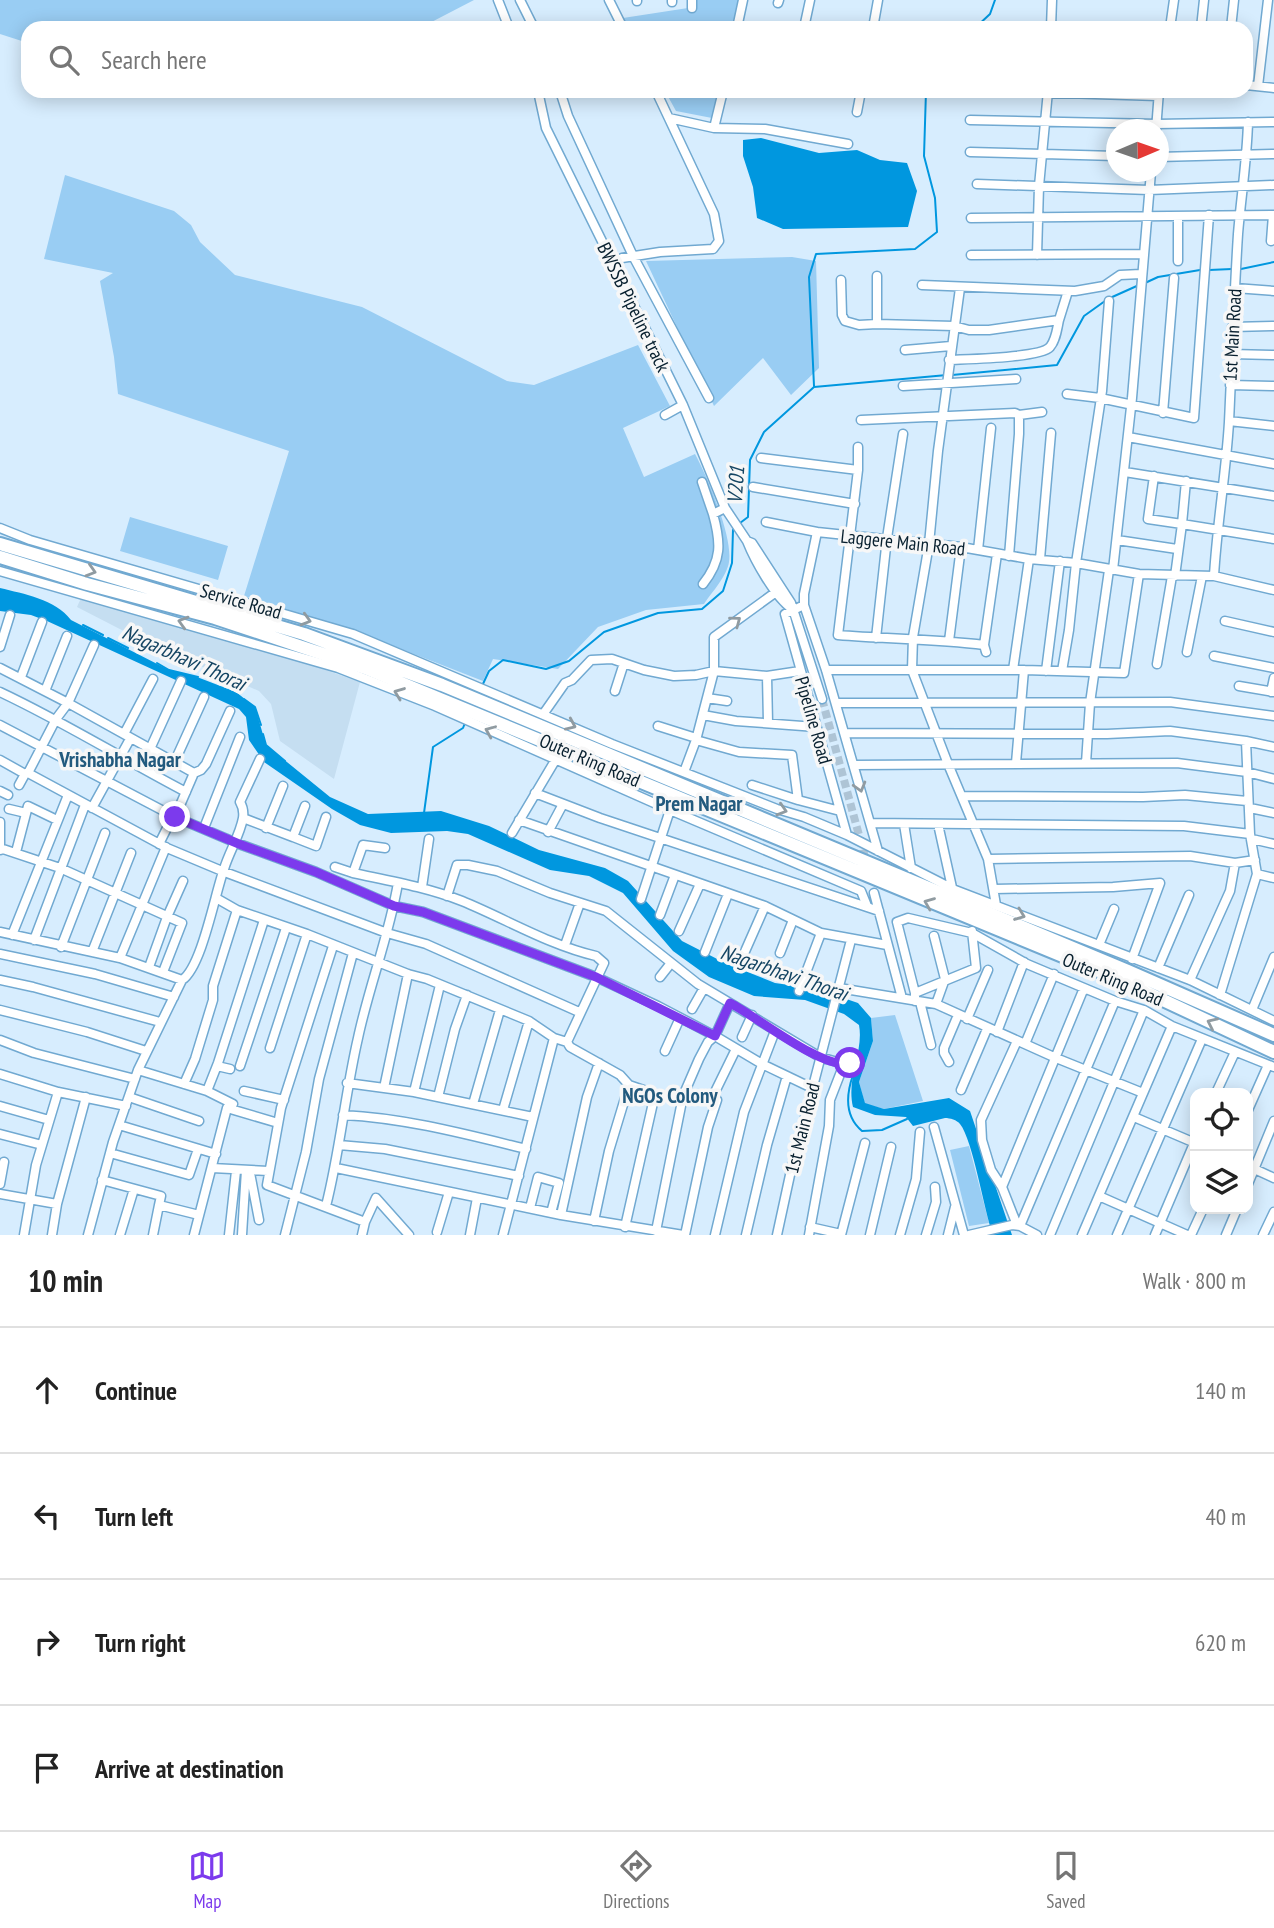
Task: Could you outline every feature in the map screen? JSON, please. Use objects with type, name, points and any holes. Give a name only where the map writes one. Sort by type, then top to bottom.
[{"type":"highway","name":"Outer Ring Road","points":[[0,544],[129,575],[154,589],[304,634],[473,701],[610,749],[953,894],[1274,1035]]},
{"type":"highway","name":"Outer Ring Road","points":[[0,557],[132,601],[215,618],[358,671],[473,701],[580,763],[974,927],[1116,978],[1274,1052]]},
{"type":"highway","points":[[71,591],[87,584]]},
{"type":"street","points":[[498,0],[506,21]]},
{"type":"street","points":[[520,0],[530,21]]},
{"type":"street","points":[[609,0],[620,21]]},
{"type":"street","points":[[738,21],[743,0]]},
{"type":"street","points":[[806,21],[810,0]]},
{"type":"street","points":[[874,21],[878,0]]},
{"type":"street","points":[[1051,21],[1052,0]]},
{"type":"street","points":[[1171,21],[1174,0]]},
{"type":"street","points":[[1202,21],[1204,0]]},
{"type":"street","points":[[1232,21],[1234,0]]},
{"type":"street","points":[[1258,86],[1268,0]]},
{"type":"street","points":[[1253,86],[1274,88]]},
{"type":"street","name":"BWSSB Pipeline track","points":[[539,98],[545,128],[683,405],[733,523]]},
{"type":"street","points":[[563,98],[573,127],[633,256],[709,398]]},
{"type":"street","points":[[622,257],[713,249],[719,241],[714,214],[659,98]]},
{"type":"street","points":[[714,128],[721,98]]},
{"type":"street","points":[[857,113],[860,98]]},
{"type":"street","points":[[1037,255],[1039,186],[1048,98]]},
{"type":"street","points":[[1157,119],[1159,98]]},
{"type":"street","points":[[669,118],[714,128],[765,129],[848,144]]},
{"type":"street","points":[[970,120],[1106,125]]},
{"type":"street","name":"1st Main Road","points":[[1214,576],[1216,529],[1226,455],[1232,327],[1240,214],[1248,155],[1248,122]]},
{"type":"street","points":[[1169,126],[1274,122]]},
{"type":"street","points":[[970,152],[1106,156]]},
{"type":"street","points":[[1169,157],[1274,154]]},
{"type":"street","points":[[1086,763],[1093,672],[1117,540],[1125,472],[1150,182]]},
{"type":"street","points":[[977,184],[1149,190],[1274,185]]},
{"type":"street","points":[[1067,394],[1100,398],[1194,418],[1209,215]]},
{"type":"street","points":[[971,218],[1274,215],[1271,242]]},
{"type":"street","points":[[1178,216],[1178,261]]},
{"type":"street","points":[[971,255],[1143,254]]},
{"type":"street","points":[[922,285],[1068,291],[1104,286],[1120,275],[1141,281]]},
{"type":"street","points":[[877,276],[877,324]]},
{"type":"street","points":[[1163,413],[1174,278]]},
{"type":"street","points":[[841,280],[842,315],[845,321],[859,325],[954,326],[969,330],[989,330],[1059,320]]},
{"type":"street","points":[[960,288],[946,383],[929,544],[913,638],[912,670],[947,764],[988,859],[996,905]]},
{"type":"street","points":[[1235,288],[1274,291]]},
{"type":"street","points":[[949,360],[1043,351],[1051,346],[1068,291]]},
{"type":"street","points":[[1062,671],[1100,398],[1109,302]]},
{"type":"street","points":[[1232,327],[1274,326]]},
{"type":"street","points":[[905,350],[951,346]]},
{"type":"street","points":[[1231,354],[1274,355]]},
{"type":"street","points":[[903,386],[1016,379]]},
{"type":"street","points":[[1230,386],[1274,386]]},
{"type":"street","points":[[665,415],[683,405]]},
{"type":"street","points":[[861,420],[1042,412]]},
{"type":"street","points":[[1009,556],[1020,433],[1019,415]]},
{"type":"street","points":[[1228,421],[1274,426]]},
{"type":"street","points":[[978,550],[991,428]]},
{"type":"street","points":[[1040,559],[1051,433]]},
{"type":"street","points":[[876,638],[887,538],[904,434]]},
{"type":"street","points":[[1128,438],[1274,464]]},
{"type":"street","points":[[858,447],[855,504],[838,635],[949,641],[985,649],[998,554]]},
{"type":"street","points":[[761,458],[858,470]]},
{"type":"street","points":[[1125,472],[1274,496]]},
{"type":"street","points":[[1154,475],[1148,519],[1274,539]]},
{"type":"street","points":[[1157,664],[1182,524],[1186,481]]},
{"type":"street","points":[[702,482],[719,538],[715,569],[703,584]]},
{"type":"street","points":[[753,487],[855,504]]},
{"type":"street","points":[[713,514],[725,508]]},
{"type":"street","points":[[766,522],[817,532]]},
{"type":"street","name":"Pipeline Road","points":[[733,523],[747,541],[776,592],[785,605],[792,609]]},
{"type":"street","name":"Service Road","points":[[0,528],[129,575],[353,634],[473,701],[544,713],[610,749],[684,772],[847,835],[911,868],[953,894],[996,905],[1190,980],[1274,1021]]},
{"type":"street","name":"Laggere Main Road","points":[[878,851],[836,703],[804,605],[817,532],[961,547],[1139,574],[1214,576],[1274,590]]},
{"type":"street","points":[[1117,540],[1177,549]]},
{"type":"street","name":"Pipeline Road","points":[[747,541],[752,543],[791,603],[792,609]]},
{"type":"street","points":[[949,641],[961,547]]},
{"type":"street","points":[[1013,670],[1029,559]]},
{"type":"street","points":[[1046,671],[1060,561]]},
{"type":"street","points":[[0,571],[71,591],[132,601]]},
{"type":"street","points":[[826,670],[1124,673],[1139,574]]},
{"type":"street","points":[[1187,652],[1202,576]]},
{"type":"street","points":[[684,772],[696,739],[714,671],[714,637],[776,592]]},
{"type":"street","points":[[804,605],[792,609],[822,699]]},
{"type":"street","name":"Pipeline Road","points":[[792,609],[785,614],[847,835]]},
{"type":"street","points":[[0,647],[10,615]]},
{"type":"street","points":[[1225,621],[1274,632]]},
{"type":"street","points":[[21,677],[41,622]]},
{"type":"street","points":[[45,691],[67,636]]},
{"type":"street","points":[[19,785],[68,703],[94,645]]},
{"type":"street","points":[[1214,656],[1274,668]]},
{"type":"street","points":[[544,713],[565,683],[572,680],[591,660],[612,659],[644,670],[674,676],[714,671],[767,676],[800,671]]},
{"type":"street","points":[[615,691],[624,663]]},
{"type":"street","points":[[0,668],[194,773],[201,771],[230,710]]},
{"type":"street","points":[[1016,763],[1024,670]]},
{"type":"street","points":[[767,676],[768,723]]},
{"type":"street","points":[[1239,686],[1273,692],[1274,678]]},
{"type":"street","points":[[34,940],[60,868],[88,806],[108,781],[120,758],[153,679]]},
{"type":"street","points":[[150,749],[181,681]]},
{"type":"street","points":[[0,692],[56,719],[120,758],[186,792]]},
{"type":"street","points":[[174,763],[204,697]]},
{"type":"street","points":[[706,698],[727,701]]},
{"type":"street","points":[[473,701],[556,759],[580,763],[670,810],[861,891],[867,905]]},
{"type":"street","points":[[836,703],[1183,702],[1274,716]]},
{"type":"street","points":[[702,715],[736,721],[816,727]]},
{"type":"street","points":[[0,725],[174,817],[316,872],[394,906],[423,912],[596,977],[812,1088]]},
{"type":"street","points":[[658,726],[739,752],[792,755],[798,800]]},
{"type":"street","points":[[845,733],[1170,731],[1274,747]]},
{"type":"street","points":[[204,828],[240,737]]},
{"type":"street","points":[[1220,995],[1257,874],[1251,836],[1246,741]]},
{"type":"street","points":[[88,1235],[110,1153],[138,1070],[182,980],[188,976],[198,956],[222,872],[243,818],[240,802],[260,759]]},
{"type":"street","points":[[512,833],[556,759]]},
{"type":"street","points":[[0,760],[162,846],[222,872],[387,933],[426,944],[579,1012]]},
{"type":"street","points":[[854,765],[1177,763],[1247,772],[1274,779]]},
{"type":"street","points":[[120,958],[162,846],[194,773]]},
{"type":"street","points":[[752,785],[840,811]]},
{"type":"street","points":[[266,828],[283,786]]},
{"type":"street","points":[[535,793],[661,839],[879,911]]},
{"type":"street","points":[[12,935],[68,795]]},
{"type":"street","points":[[962,796],[1185,795],[1249,805],[1274,813]]},
{"type":"street","points":[[548,832],[563,804]]},
{"type":"street","points":[[16,852],[28,806],[57,820]]},
{"type":"street","points":[[293,837],[304,806]]},
{"type":"street","points":[[9,809],[26,813]]},
{"type":"street","points":[[641,899],[670,810]]},
{"type":"street","points":[[243,818],[320,848],[326,817]]},
{"type":"street","points":[[519,820],[765,906],[821,933],[887,945]]},
{"type":"street","points":[[1,822],[0,849],[60,868],[179,921],[182,926],[163,972]]},
{"type":"street","points":[[870,823],[1184,826],[1251,836],[1274,844]]},
{"type":"street","points":[[904,824],[911,868]]},
{"type":"street","points":[[938,824],[953,894]]},
{"type":"street","points":[[61,947],[105,833]]},
{"type":"street","points":[[422,887],[429,839]]},
{"type":"street","points":[[353,873],[363,845],[385,848]]},
{"type":"street","points":[[92,952],[131,853]]},
{"type":"street","points":[[988,859],[1132,859],[1191,856],[1235,863],[1255,860]]},
{"type":"street","points":[[1190,980],[1230,891],[1235,863]]},
{"type":"street","points":[[447,896],[457,865],[468,865],[497,871],[614,916],[704,988],[820,1057],[847,1064],[830,1100],[831,1113],[810,1231],[841,1235],[865,1143]]},
{"type":"street","points":[[335,867],[422,887],[596,956],[604,962],[567,1042]]},
{"type":"street","points":[[1257,874],[1274,878]]},
{"type":"street","points":[[660,915],[675,875]]},
{"type":"street","points":[[149,967],[183,881]]},
{"type":"street","points":[[326,1206],[336,1168],[347,1083],[398,883]]},
{"type":"street","points":[[994,889],[1113,887],[1160,883],[1132,959]]},
{"type":"street","points":[[679,931],[700,884]]},
{"type":"street","points":[[874,892],[902,998]]},
{"type":"street","points":[[705,952],[728,894]]},
{"type":"street","points":[[1158,968],[1189,895]]},
{"type":"street","points":[[216,898],[237,910],[427,979],[529,1021],[620,1075],[629,1085],[655,1094],[625,1227]]},
{"type":"street","points":[[565,945],[580,903]]},
{"type":"street","points":[[739,965],[765,906]]},
{"type":"street","points":[[1099,945],[1114,909]]},
{"type":"street","points":[[184,1084],[214,1000],[213,986],[237,910]]},
{"type":"street","points":[[931,1045],[916,999],[897,922],[908,918],[974,927],[1024,962],[1115,1001],[1144,1010],[1172,1026],[1271,1066],[1253,1101]]},
{"type":"street","points":[[206,1091],[264,920]]},
{"type":"street","points":[[780,953],[793,920]]},
{"type":"street","points":[[916,999],[945,981],[976,968],[974,927]]},
{"type":"street","points":[[240,1066],[286,928]]},
{"type":"street","points":[[0,932],[120,958],[182,980]]},
{"type":"street","points":[[799,991],[821,933]]},
{"type":"street","points":[[270,1048],[307,934]]},
{"type":"street","points":[[934,936],[945,981],[936,1004]]},
{"type":"street","name":"1st Main Road","points":[[777,1235],[851,940]]},
{"type":"street","points":[[333,946],[284,1100],[267,1185],[365,1222]]},
{"type":"street","points":[[285,1235],[306,1152],[319,1079],[353,953]]},
{"type":"street","points":[[0,954],[95,974],[174,997]]},
{"type":"street","points":[[1252,1010],[1274,957]]},
{"type":"street","points":[[997,1032],[1024,962]]},
{"type":"street","points":[[660,977],[671,963]]},
{"type":"street","points":[[967,1019],[988,970]]},
{"type":"street","points":[[384,1088],[408,974]]},
{"type":"street","points":[[1019,1226],[1002,1187],[991,1170],[982,1140],[981,1120],[1054,974]]},
{"type":"street","points":[[0,980],[160,1022]]},
{"type":"street","points":[[414,1092],[440,985]]},
{"type":"street","points":[[692,1009],[704,988]]},
{"type":"street","points":[[839,988],[936,1004],[986,1029],[1143,1093]]},
{"type":"street","points":[[1002,1187],[1084,988]]},
{"type":"street","points":[[438,1097],[455,1029],[467,995]]},
{"type":"street","points":[[1019,1226],[1115,1001]]},
{"type":"street","points":[[656,1231],[683,1096],[730,1003]]},
{"type":"street","points":[[0,1010],[87,1032],[146,1051]]},
{"type":"street","points":[[473,1104],[500,1010]]},
{"type":"street","points":[[1050,1235],[1144,1010]]},
{"type":"street","points":[[742,1037],[752,1015]]},
{"type":"street","points":[[949,1062],[944,1048],[958,1015]]},
{"type":"street","points":[[665,1051],[680,1018]]},
{"type":"street","points":[[503,1110],[529,1021]]},
{"type":"street","points":[[1082,1235],[1172,1026]]},
{"type":"street","points":[[961,1090],[986,1029]]},
{"type":"street","points":[[715,1235],[744,1112],[775,1031]]},
{"type":"street","points":[[505,1235],[510,1205],[554,1038]]},
{"type":"street","points":[[1117,1235],[1202,1039]]},
{"type":"street","points":[[0,1040],[34,1053],[135,1079]]},
{"type":"street","points":[[336,1168],[561,1215],[684,1235],[708,1127],[717,1100],[712,1096],[736,1049]]},
{"type":"street","points":[[1218,1088],[1234,1052]]},
{"type":"street","points":[[561,1215],[587,1097],[599,1063]]},
{"type":"street","points":[[216,1066],[230,1069]]},
{"type":"street","points":[[138,1070],[206,1091],[233,1104]]},
{"type":"street","points":[[0,1074],[58,1092],[126,1107]]},
{"type":"street","points":[[746,1235],[767,1145],[787,1076]]},
{"type":"street","points":[[347,1083],[414,1092],[533,1117]]},
{"type":"street","points":[[594,1221],[609,1152],[629,1085]]},
{"type":"street","points":[[244,1091],[284,1100]]},
{"type":"street","points":[[24,1235],[42,1144],[58,1092]]},
{"type":"street","points":[[52,1235],[57,1204],[86,1097]]},
{"type":"street","points":[[129,1097],[199,1121]]},
{"type":"street","points":[[0,1106],[49,1120]]},
{"type":"street","points":[[194,1235],[227,1108],[278,1123]]},
{"type":"street","points":[[343,1115],[379,1117],[433,1126],[526,1149]]},
{"type":"street","points":[[1134,1117],[1190,1141]]},
{"type":"street","points":[[1253,1164],[1274,1121]]},
{"type":"street","points":[[119,1125],[216,1154]]},
{"type":"street","points":[[900,1235],[916,1179],[920,1135],[936,1131],[964,1235]]},
{"type":"street","points":[[0,1134],[42,1144]]},
{"type":"street","points":[[339,1145],[397,1151],[519,1175]]},
{"type":"street","points":[[870,1235],[891,1147]]},
{"type":"street","points":[[110,1153],[189,1175],[198,1149]]},
{"type":"street","points":[[1155,1235],[1191,1151]]},
{"type":"street","points":[[0,1184],[4,1162]]},
{"type":"street","points":[[212,1168],[268,1171]]},
{"type":"street","points":[[1253,1169],[1274,1178]]},
{"type":"street","points":[[248,1170],[259,1220]]},
{"type":"street","points":[[242,1235],[248,1170]]},
{"type":"street","points":[[229,1235],[236,1171]]},
{"type":"street","points":[[530,1208],[538,1177],[559,1183],[551,1213]]},
{"type":"street","points":[[102,1180],[162,1196],[153,1235]]},
{"type":"street","points":[[926,1235],[936,1202],[935,1187]]},
{"type":"street","points":[[120,1235],[134,1189]]},
{"type":"street","points":[[437,1232],[449,1192]]},
{"type":"street","points":[[0,1194],[57,1204]]},
{"type":"street","points":[[1099,1196],[1189,1235],[1200,1214]]},
{"type":"street","points":[[362,1235],[376,1198],[409,1235]]},
{"type":"street","points":[[470,1235],[477,1198]]},
{"type":"street","points":[[159,1205],[199,1215]]},
{"type":"street","points":[[948,1235],[956,1206]]},
{"type":"street","points":[[1263,1235],[1274,1212]]},
{"type":"street","points":[[1226,1235],[1235,1214]]},
{"type":"street","points":[[969,1235],[1006,1226],[1019,1226],[1037,1235]]},
{"type":"shaded area","points":[[0,0],[474,0],[434,21],[21,21],[21,41],[0,34]]},
{"type":"shaded area","points":[[689,0],[740,0],[735,21],[625,21],[623,18],[688,8]]},
{"type":"shaded area","points":[[669,98],[717,98],[712,118],[676,111]]},
{"type":"shaded area","points":[[65,175],[174,211],[191,225],[200,242],[235,275],[362,307],[507,381],[534,385],[638,345],[670,406],[623,428],[644,477],[695,454],[713,492],[727,538],[729,562],[722,578],[704,604],[646,610],[598,627],[558,669],[493,659],[483,681],[355,631],[244,596],[289,451],[118,394],[100,281],[113,273],[44,259]]},
{"type":"shaded area","points":[[792,257],[816,261],[819,368],[791,395],[763,358],[714,406],[646,261]]},
{"type":"shaded area","points":[[130,517],[228,546],[218,580],[120,551]]},
{"type":"shaded area","points":[[81,598],[360,682],[334,779],[280,741],[271,704],[259,691],[147,643],[77,607]]},
{"type":"shaded area","points":[[895,1015],[923,1101],[884,1109],[865,1104],[859,1082],[873,1041],[871,1018]]},
{"type":"shaded area","points":[[969,1146],[989,1223],[969,1226],[950,1150]]},
{"type":"water","points":[[761,138],[819,153],[857,150],[880,160],[907,163],[917,191],[908,227],[783,229],[757,218],[753,187],[743,156],[743,140]]},
{"type":"water","name":"Nagarbhavi Thorai","points":[[0,588],[48,602],[71,620],[169,670],[236,692],[255,707],[266,745],[330,797],[368,814],[441,811],[489,826],[539,850],[605,868],[628,881],[682,941],[725,963],[775,983],[817,989],[858,1003],[871,1018],[873,1041],[859,1082],[865,1103],[884,1109],[949,1098],[970,1111],[1012,1235],[993,1235],[974,1160],[965,1132],[959,1123],[945,1118],[913,1126],[906,1117],[875,1115],[853,1107],[852,1085],[860,1035],[859,1025],[844,1014],[805,1000],[754,996],[709,977],[673,951],[623,893],[589,876],[550,870],[468,834],[447,831],[391,833],[360,825],[264,762],[249,740],[246,717],[239,709],[47,621],[31,615],[0,611]]},
{"type":"waterway","points":[[982,21],[990,14],[995,0]]},
{"type":"waterway","points":[[814,386],[809,277],[816,254],[915,249],[937,232],[935,198],[924,156],[926,98]]},
{"type":"waterway","name":"V201","points":[[1241,269],[1274,262]]},
{"type":"waterway","name":"V201","points":[[1209,270],[1232,269]]},
{"type":"waterway","name":"V201","points":[[1145,283],[1158,277],[1200,270]]},
{"type":"waterway","name":"V201","points":[[1110,298],[1139,285]]},
{"type":"waterway","name":"V201","points":[[952,375],[1057,365],[1084,316],[1105,301]]},
{"type":"waterway","name":"V201","points":[[740,523],[748,517],[750,460],[764,432],[814,387],[947,375]]},
{"type":"waterway","name":"V201","points":[[482,686],[489,671],[503,660],[546,669],[569,661],[604,632],[658,613],[702,609],[723,591],[732,563],[733,530],[736,527]]},
{"type":"waterway","name":"Nagarbhavi Thorai","points":[[83,625],[103,635]]},
{"type":"waterway","name":"Nagarbhavi Thorai","points":[[108,638],[128,648]]},
{"type":"waterway","name":"Nagarbhavi Thorai","points":[[157,663],[169,670],[198,677]]},
{"type":"waterway","name":"Nagarbhavi Thorai","points":[[244,699],[255,707],[261,725]]},
{"type":"waterway","name":"V201","points":[[424,813],[433,747],[463,728],[465,723]]},
{"type":"waterway","name":"Nagarbhavi Thorai","points":[[263,734],[266,745],[285,761]]},
{"type":"waterway","name":"Nagarbhavi Thorai","points":[[853,1075],[849,1090],[849,1112],[862,1131],[882,1130],[907,1119]]},
{"type":"tunnel","points":[[822,699],[866,861]]},
{"type":"district","name":"Vrishabha Nagar","points":[[120,760]]},
{"type":"district","name":"Prem Nagar","points":[[699,804]]},
{"type":"district","name":"NGOs Colony","points":[[670,1096]]},
{"type":"route","points":[[175,817],[316,872],[394,906],[423,912],[596,977],[715,1036],[730,1003],[820,1057],[844,1065],[850,1063]]}]
